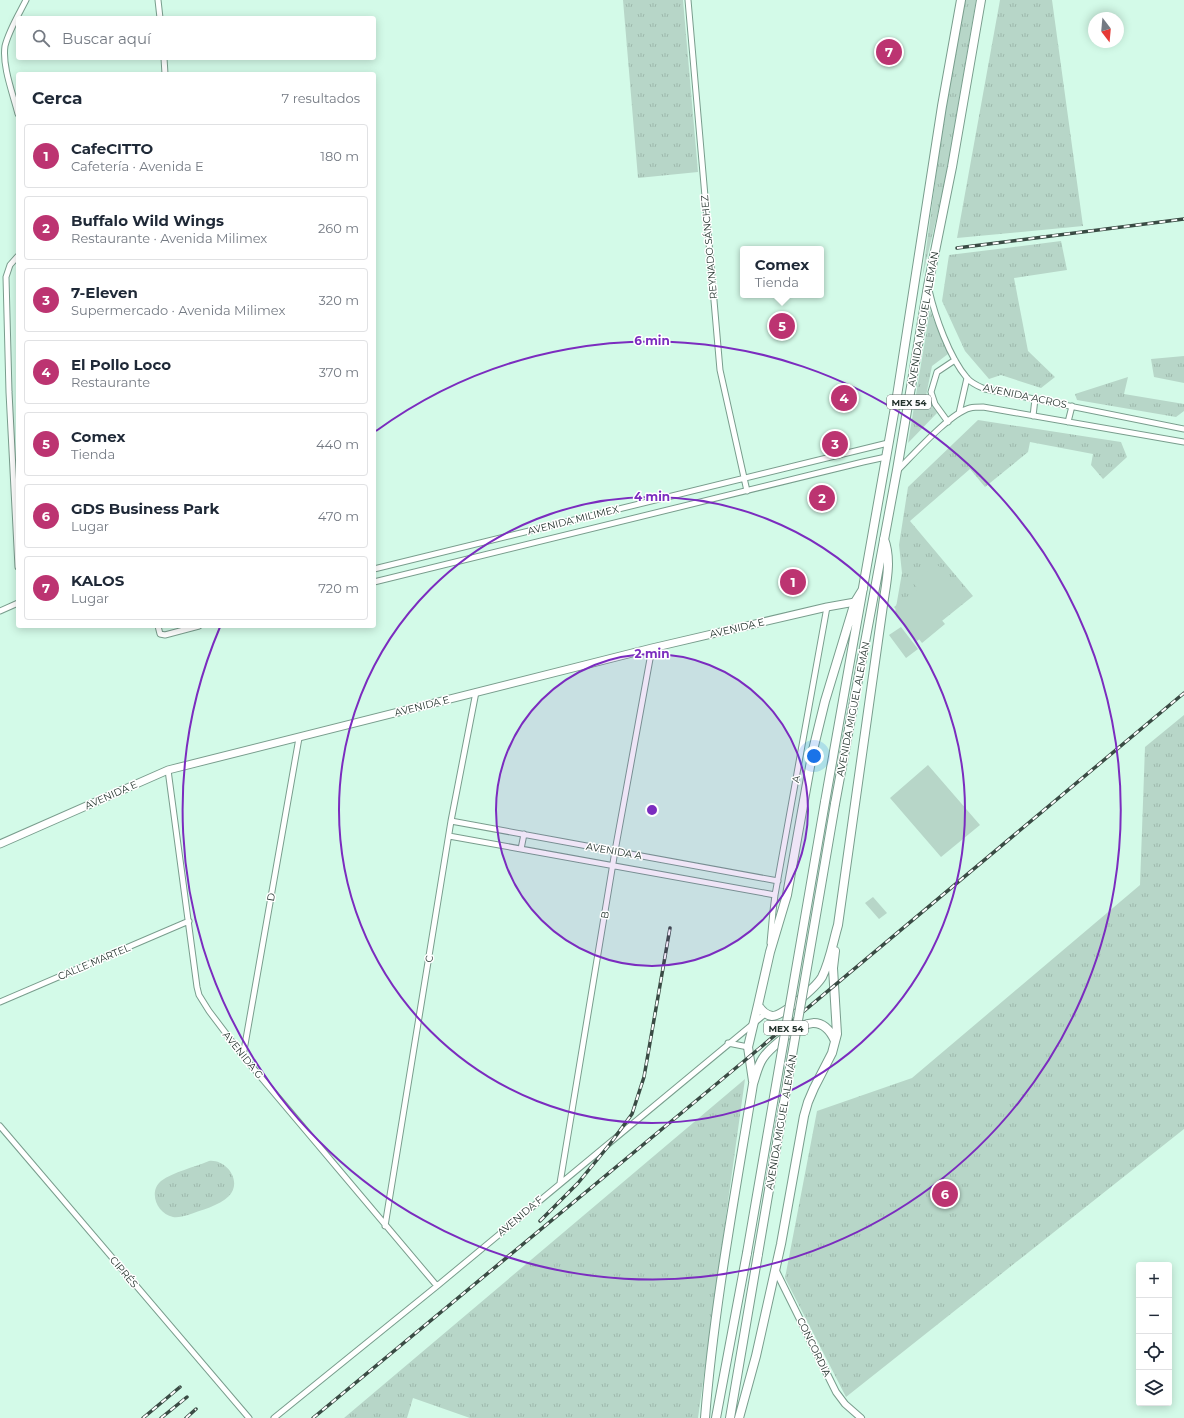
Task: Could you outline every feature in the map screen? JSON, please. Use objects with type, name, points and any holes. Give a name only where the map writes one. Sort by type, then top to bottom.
[{"type":"highway","name":"AVENIDA MIGUEL ALEMÁN","points":[[716,1418],[748,1253],[886,457],[942,106],[961,0]]},
{"type":"highway","name":"AVENIDA MIGUEL ALEMÁN","points":[[730,1418],[835,804],[897,470],[928,286],[952,166],[981,0]]},
{"type":"highway","points":[[739,1418],[756,1356],[781,1244],[804,1116],[808,1102],[829,1059],[835,1041],[837,1026],[833,968],[883,605],[888,558],[887,547],[884,539]]},
{"type":"highway","points":[[753,1084],[748,1047],[770,952],[787,895],[814,743],[828,688],[855,602],[863,588]]},
{"type":"highway","points":[[758,1005],[765,1014],[770,1016],[781,1013],[817,985],[827,964],[838,925]]},
{"type":"highway","points":[[705,1418],[719,1292],[731,1211],[753,1084],[758,1068],[766,1053],[802,1025],[815,1022],[821,1024],[830,1030],[835,1041]]},
{"type":"main road","name":"AVENIDA E","points":[[0,844],[168,770],[652,648],[827,607],[855,602]]},
{"type":"street","points":[[18,16],[26,0]]},
{"type":"street","points":[[158,0],[160,16]]},
{"type":"street","name":"REYNADO SÁNCHEZ","points":[[688,0],[720,370],[747,491]]},
{"type":"street","points":[[16,21],[5,47],[6,66],[16,106]]},
{"type":"street","points":[[164,60],[165,72]]},
{"type":"street","points":[[16,259],[7,271],[6,283],[16,520]]},
{"type":"street","name":"AVENIDA ACROS","points":[[928,286],[933,306],[954,360],[967,378],[974,384],[985,389],[1184,429]]},
{"type":"street","points":[[948,422],[935,404],[930,392],[937,372],[954,360]]},
{"type":"street","points":[[959,413],[967,378]]},
{"type":"street","points":[[1033,416],[1036,399]]},
{"type":"street","points":[[1068,422],[1072,406]]},
{"type":"street","name":"AVENIDA ACROS","points":[[897,470],[948,422],[959,413],[971,408],[983,407],[1184,442]]},
{"type":"street","name":"AVENIDA MILIMEX","points":[[376,569],[888,443]]},
{"type":"street","name":"AVENIDA MILIMEX","points":[[376,582],[886,457]]},
{"type":"street","points":[[0,611],[16,604]]},
{"type":"street","name":"A","points":[[770,952],[775,895],[827,607]]},
{"type":"street","points":[[158,628],[160,634],[165,635],[191,628]]},
{"type":"street","name":"B","points":[[560,1183],[615,851],[652,648]]},
{"type":"street","name":"C","points":[[385,1226],[448,836],[476,692]]},
{"type":"street","name":"D","points":[[243,1056],[299,738]]},
{"type":"street","name":"AVENIDA G","points":[[168,770],[199,995],[209,1011],[243,1056],[437,1286]]},
{"type":"street","name":"AVENIDA A","points":[[451,821],[778,881]]},
{"type":"street","points":[[521,849],[524,834]]},
{"type":"street","name":"AVENIDA A","points":[[448,836],[775,895]]},
{"type":"street","name":"CALLE MARTEL","points":[[0,1002],[189,921]]},
{"type":"street","name":"AVENIDA F","points":[[274,1418],[437,1286],[728,1043],[765,1014]]},
{"type":"street","points":[[728,1043],[748,1047]]},
{"type":"street","name":"CIPRÉS","points":[[0,1126],[249,1418]]},
{"type":"street","name":"CONCORDIA","points":[[775,1269],[836,1392],[845,1404],[861,1418]]},
{"type":"green space","points":[[623,0],[683,0],[698,172],[638,178]]},
{"type":"green space","points":[[965,0],[976,0],[945,182],[922,279],[943,124]]},
{"type":"green space","points":[[1000,0],[1052,0],[1083,226],[957,238]]},
{"type":"green space","points":[[1061,241],[1067,270],[1014,278],[1028,351],[1055,377],[1041,388],[1001,375],[989,379],[965,351],[942,301],[949,255]]},
{"type":"green space","points":[[930,310],[948,354],[932,366],[926,396],[937,413],[908,443]]},
{"type":"green space","points":[[1184,356],[1184,383],[1154,377],[1151,359]]},
{"type":"green space","points":[[1128,377],[1124,394],[1184,404],[1184,411],[1176,417],[1077,400],[1075,394]]},
{"type":"green space","points":[[978,420],[1121,442],[1127,457],[1103,479],[1091,465],[1093,454],[1030,442],[1028,452],[985,487],[970,469],[910,521],[973,596],[917,641],[895,613],[902,573],[899,545],[908,487]]},
{"type":"green space","points":[[937,564],[965,598],[942,616],[913,583]]},
{"type":"green space","points":[[916,590],[945,624],[922,643],[894,607]]},
{"type":"green space","points":[[901,627],[918,649],[906,658],[889,635]]},
{"type":"green space","points":[[1184,715],[1184,1129],[846,1397],[785,1278],[817,1111],[912,1078],[1140,885],[1145,747]]},
{"type":"green space","points":[[928,765],[980,825],[941,857],[890,798]]},
{"type":"green space","points":[[873,897],[887,913],[879,919],[865,903]]},
{"type":"green space","points":[[745,1079],[698,1418],[470,1418],[413,1398],[407,1418],[344,1418]]},
{"type":"green space","points":[[209,1161],[215,1161],[221,1164],[231,1172],[234,1184],[233,1190],[229,1196],[215,1205],[188,1215],[173,1217],[163,1212],[156,1202],[155,1196],[157,1186],[161,1181],[178,1172]]},
{"type":"railway","points":[[957,248],[1184,219]]},
{"type":"railway","points":[[313,1418],[749,1057],[1184,693]]},
{"type":"railway","points":[[540,1221],[578,1183],[632,1114],[644,1077],[670,928]]},
{"type":"railway","points":[[143,1418],[180,1387]]},
{"type":"railway","points":[[161,1418],[187,1397]]},
{"type":"railway","points":[[186,1418],[196,1409]]},
{"type":"place","name":"KALOS","points":[[889,52]]},
{"type":"place","name":"Comex","points":[[782,326]]},
{"type":"place","name":"El Pollo Loco","points":[[844,398]]},
{"type":"place","name":"7-Eleven","points":[[835,444]]},
{"type":"place","name":"Buffalo Wild Wings","points":[[822,498]]},
{"type":"place","name":"CafeCITTO","points":[[793,582]]},
{"type":"place","name":"GDS Business Park","points":[[945,1194]]}]
